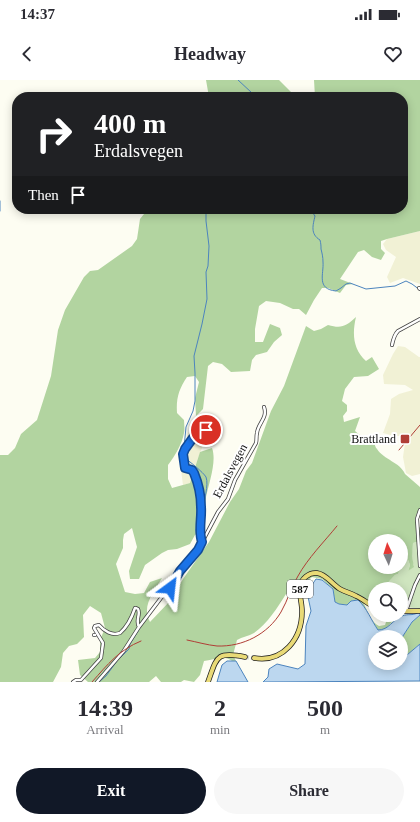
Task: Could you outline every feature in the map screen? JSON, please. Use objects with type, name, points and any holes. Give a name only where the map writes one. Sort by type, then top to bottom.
[{"type":"main road","name":"587","points":[[254,658],[266,659],[276,656],[284,652],[292,642],[298,630],[302,616],[300,585],[303,579],[310,574],[318,573],[340,589],[368,603]]},
{"type":"main road","points":[[408,611],[419,611]]},
{"type":"main road","points":[[208,682],[216,662],[221,657],[231,654],[245,657]]},
{"type":"street","points":[[392,345],[392,341],[398,331],[420,319]]},
{"type":"street","name":"Erdalsvegen","points":[[97,682],[123,652],[139,627],[171,587],[180,571],[198,550],[218,512],[228,499],[235,480],[256,443],[257,432],[265,416],[264,407]]},
{"type":"street","name":"Erdalsvegen","points":[[202,542],[200,529],[202,508],[200,490],[193,470],[186,469],[184,467],[183,456],[185,449],[195,435],[199,432],[207,430]]},
{"type":"street","points":[[420,510],[417,519],[420,566]]},
{"type":"street","points":[[408,605],[420,575]]},
{"type":"street","points":[[73,682],[76,680],[81,680],[101,658],[102,643],[94,628],[95,626],[99,625],[105,631],[114,634],[120,633],[124,630],[136,608],[139,612],[137,621],[139,627]]},
{"type":"green space","points":[[206,80],[279,80],[291,92],[208,92]]},
{"type":"green space","points":[[314,80],[420,80],[420,231],[381,241],[381,249],[385,253],[381,260],[372,257],[364,250],[358,252],[340,279],[353,284],[346,285],[340,293],[328,288],[322,288],[306,315],[299,309],[293,309],[280,303],[266,301],[259,306],[255,329],[255,342],[263,342],[270,324],[280,328],[282,335],[274,342],[267,352],[256,355],[252,360],[250,371],[231,372],[222,364],[213,362],[208,366],[203,409],[196,416],[195,398],[199,382],[195,376],[187,377],[180,390],[177,403],[177,413],[184,420],[184,433],[178,450],[168,465],[168,479],[172,488],[190,483],[200,452],[212,448],[214,459],[206,497],[202,531],[195,535],[190,544],[177,549],[168,550],[145,565],[139,579],[130,579],[129,571],[137,547],[132,528],[124,534],[123,548],[116,564],[125,592],[135,594],[144,593],[150,582],[162,578],[152,594],[148,605],[147,610],[150,622],[170,601],[183,579],[209,542],[230,502],[239,489],[246,471],[252,463],[271,411],[284,386],[306,326],[314,331],[328,325],[340,327],[346,325],[356,317],[354,335],[358,351],[366,361],[372,357],[379,369],[368,376],[354,377],[345,389],[342,401],[347,405],[347,411],[343,416],[344,422],[360,417],[355,431],[366,440],[373,434],[375,446],[380,453],[400,467],[405,474],[420,487],[420,509],[415,519],[420,528],[420,545],[417,542],[413,543],[412,556],[414,567],[408,571],[410,565],[408,560],[408,534],[368,534],[368,574],[398,574],[388,582],[368,582],[368,601],[364,604],[368,613],[358,600],[351,601],[347,605],[335,602],[333,589],[322,579],[312,577],[301,587],[297,595],[286,594],[272,615],[259,629],[252,634],[237,640],[233,655],[236,661],[226,658],[218,658],[204,661],[200,675],[194,682],[184,680],[181,682],[161,682],[156,676],[149,682],[88,682],[80,675],[78,660],[95,658],[100,652],[100,640],[105,628],[101,613],[90,606],[83,615],[84,637],[77,644],[69,646],[63,653],[61,667],[53,682],[0,682],[0,455],[8,455],[15,448],[21,434],[37,420],[51,376],[58,330],[65,310],[84,277],[90,271],[98,270],[132,246],[137,239],[140,219],[144,214],[408,214],[408,92],[315,92]]},
{"type":"green space","points":[[420,231],[420,284],[403,278],[390,283],[387,277],[396,257],[386,250],[383,244],[387,239]]},
{"type":"green space","points":[[398,346],[405,347],[420,357],[420,474],[412,476],[406,473],[403,457],[406,436],[394,436],[383,433],[390,414],[391,399],[399,394],[413,390],[405,385],[384,384],[383,375]]},
{"type":"green space","points":[[193,427],[204,427],[208,433],[190,483],[183,485],[180,451],[186,442],[188,433]]},
{"type":"green space","points":[[417,542],[420,545],[420,609],[408,607],[408,582],[388,582],[395,575],[408,574],[408,571],[414,566],[412,557],[413,543]]},
{"type":"green space","points":[[408,560],[410,565],[408,571]]},
{"type":"green space","points":[[420,615],[420,644],[408,654],[407,630],[412,622]]},
{"type":"green space","points":[[373,622],[379,626],[385,625],[386,622],[392,622],[386,628],[378,630]]},
{"type":"water","points":[[316,579],[322,580],[333,589],[335,602],[347,605],[351,601],[358,600],[361,603],[368,613],[368,622],[373,622],[378,630],[368,630],[368,670],[408,670],[408,654],[420,644],[420,681],[263,682],[268,677],[269,669],[277,664],[298,669],[305,664],[306,626],[311,611],[307,592]]},
{"type":"water","points":[[420,611],[420,615],[412,622],[407,630],[382,630],[394,622],[408,622],[408,615],[415,614]]},
{"type":"water","points":[[227,661],[236,661],[248,682],[217,682],[222,665]]},
{"type":"waterway","points":[[238,80],[251,92]]},
{"type":"waterway","points":[[0,201],[0,211]]},
{"type":"waterway","points":[[184,448],[186,427],[193,411],[195,401],[194,356],[207,299],[206,272],[208,266],[209,246],[206,214]]},
{"type":"waterway","points":[[314,214],[315,216],[313,232],[320,240],[323,260],[322,280],[323,284],[330,290],[336,291],[350,283],[366,289],[395,286],[406,281],[420,290]]},
{"type":"waterway","points":[[185,453],[185,458],[199,470],[207,480],[207,489],[202,509]]},
{"type":"waterway","points":[[174,580],[190,555],[195,551],[198,542],[196,530],[200,520]]},
{"type":"waterway","points":[[99,682],[129,649],[130,644],[140,628]]},
{"type":"tunnel","points":[[245,657],[254,658]]},
{"type":"railway","points":[[399,450],[420,425]]},
{"type":"railway","points":[[187,640],[213,646],[227,646],[254,638],[262,633],[276,620],[293,585],[311,556],[337,526]]},
{"type":"railway","points":[[92,682],[120,653],[141,641]]},
{"type":"place","name":"Brattland","points":[[405,439]]},
{"type":"route","points":[[170,588],[180,571],[198,550],[202,542],[200,529],[202,508],[199,485],[193,470],[186,469],[184,467],[183,456],[185,449],[195,435],[206,430]]}]
